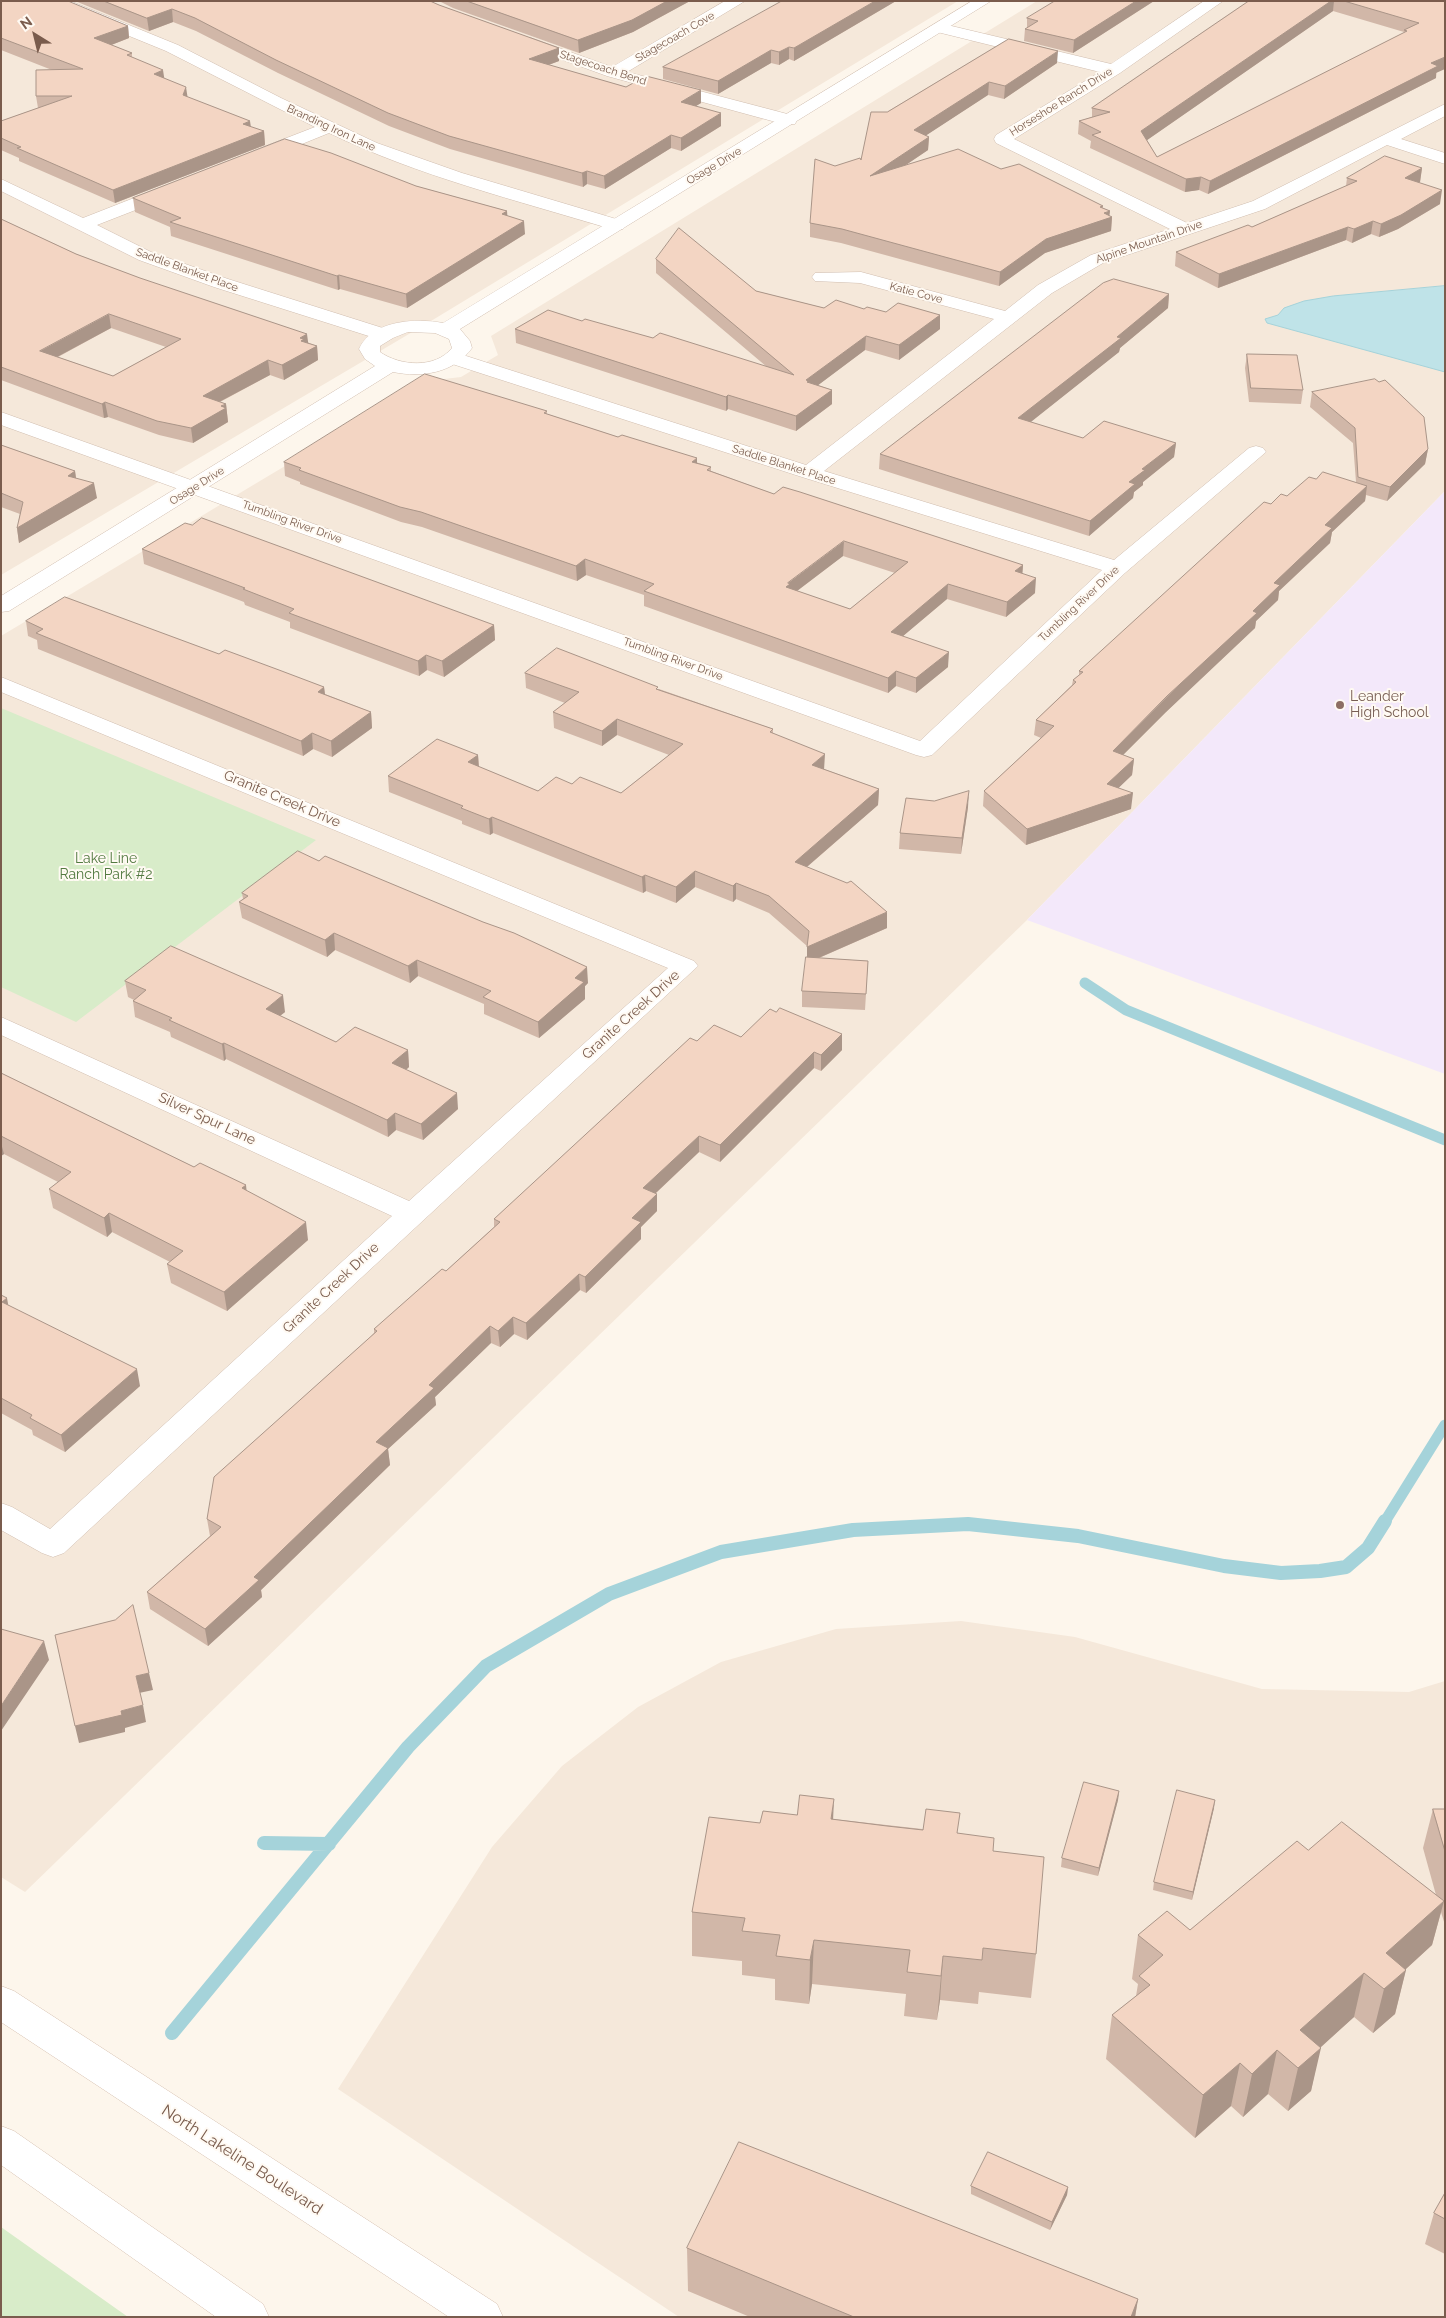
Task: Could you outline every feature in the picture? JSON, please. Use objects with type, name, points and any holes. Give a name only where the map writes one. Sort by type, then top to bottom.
[{"type":"street","name":"Branding Iron Lane","points":[[56,1],[172,48],[371,147],[456,177],[617,225]]},
{"type":"street","name":"Stagecoach Cove","points":[[613,73],[737,1]]},
{"type":"street","name":"Osage Drive","points":[[445,330],[983,1]]},
{"type":"street","name":"Horseshoe Ranch Drive","points":[[1185,229],[1002,139],[1114,70],[1215,1]]},
{"type":"street","points":[[939,28],[1114,70]]},
{"type":"street","name":"Stagecoach Bend","points":[[511,36],[613,73],[789,120]]},
{"type":"street","name":"Alpine Mountain Drive","points":[[809,473],[1045,289],[1097,259],[1259,205],[1445,109]]},
{"type":"street","points":[[247,160],[330,128]]},
{"type":"street","points":[[1388,140],[1445,159]]},
{"type":"street","name":"Saddle Blanket Place","points":[[1,184],[145,256],[221,283],[382,334]]},
{"type":"street","points":[[81,225],[182,185]]},
{"type":"street","name":"Katie Cove","points":[[821,277],[861,278],[1010,318]]},
{"type":"street","points":[[412,326],[445,330],[459,338],[462,342],[459,353],[443,363],[417,368],[391,365],[374,357],[370,351],[370,345],[382,334],[412,326]]},
{"type":"street","name":"Saddle Blanket Place","points":[[453,358],[809,473],[1117,568]]},
{"type":"street","name":"Osage Drive","points":[[1,606],[391,365]]},
{"type":"street","name":"Tumbling River Drive","points":[[1,418],[924,750],[1117,568],[1256,452]]},
{"type":"street","name":"Granite Creek Drive","points":[[1,684],[685,966],[412,1214],[54,1545],[1,1515]]},
{"type":"street","name":"Silver Spur Lane","points":[[1,1025],[412,1214]]},
{"type":"street","name":"North Lakeline Boulevard","points":[[1,2002],[483,2317]]},
{"type":"street","points":[[1,2142],[249,2317]]},
{"type":"shaded area","points":[[1,1],[958,1],[431,321],[1,575]]},
{"type":"shaded area","points":[[1037,1],[1445,1],[1445,491],[1027,920],[25,1892],[1,1877],[1,636],[427,381],[461,377],[498,355],[491,336]]},
{"type":"shaded area","name":"Leander High School","points":[[1445,491],[1445,1074],[1027,920]]},
{"type":"shaded area","points":[[961,1621],[1075,1637],[1262,1689],[1409,1692],[1445,1681],[1445,2317],[679,2317],[338,2089],[492,1847],[562,1766],[638,1707],[721,1662],[836,1629]]},
{"type":"green space","name":"Lake Line Ranch Park #2","points":[[1,708],[316,840],[76,1022],[1,987]]},
{"type":"green space","points":[[1,2227],[128,2317],[1,2317]]},
{"type":"water","points":[[1445,286],[1445,372],[1267,323],[1265,319],[1278,315],[1284,308],[1304,301],[1333,296]]},
{"type":"building","points":[[1,1],[68,1],[128,26],[94,38],[132,53],[127,55],[163,70],[154,74],[186,87],[183,95],[250,121],[243,124],[264,131],[113,190],[17,148],[21,147],[1,138],[1,121],[72,96],[36,96],[36,70],[83,69],[1,38]]},
{"type":"building","points":[[104,1],[430,1],[559,48],[529,59],[626,87],[646,76],[701,90],[681,102],[721,113],[681,138],[671,135],[604,176],[587,171],[582,173],[449,136],[388,113],[276,60],[195,18],[172,9],[147,18]]},
{"type":"building","points":[[467,1],[667,1],[632,20],[578,40]]},
{"type":"building","points":[[782,1],[875,1],[794,48],[789,47],[779,52],[771,50],[718,81],[663,67]]},
{"type":"building","points":[[1055,1],[1136,1],[1074,40],[1025,29],[1038,21],[1027,18]]},
{"type":"building","points":[[1249,1],[1331,1],[1141,131],[1157,157],[1407,31],[1404,30],[1419,23],[1344,1],[1445,1],[1445,57],[1431,63],[1438,66],[1210,181],[1201,177],[1186,179],[1092,135],[1101,132],[1079,121],[1110,112],[1092,108]]},
{"type":"building","points":[[1009,39],[1058,51],[1005,86],[989,82],[914,130],[929,137],[870,176],[958,149],[1001,169],[1019,164],[1103,206],[1100,207],[1110,211],[1104,213],[1112,217],[1046,239],[1000,272],[842,229],[810,223],[815,159],[835,166],[860,158],[861,160],[871,112],[887,112]]},
{"type":"building","points":[[285,139],[331,153],[416,186],[507,211],[502,214],[524,221],[406,294],[337,276],[170,222],[181,218],[133,198]]},
{"type":"building","points":[[1385,156],[1422,168],[1405,178],[1442,190],[1401,215],[1381,224],[1373,221],[1354,229],[1348,227],[1219,274],[1176,252],[1248,225],[1252,227],[1357,181],[1347,178]]},
{"type":"building","points":[[1,219],[76,254],[140,278],[307,334],[300,338],[304,339],[301,341],[317,346],[282,365],[268,360],[203,396],[226,404],[221,406],[226,408],[191,428],[157,421],[105,402],[102,404],[1,367]],"holes":[[[109,314],[181,339],[113,376],[40,351]]]},
{"type":"building","points":[[679,228],[756,291],[824,308],[836,300],[864,309],[867,307],[886,312],[898,303],[940,315],[899,345],[866,336],[806,380],[809,381],[807,382],[832,390],[796,416],[728,395],[726,397],[515,329],[548,310],[582,321],[585,319],[653,338],[660,333],[794,375],[656,259]]},
{"type":"building","points":[[1114,279],[1169,294],[1117,337],[1121,338],[1018,418],[1083,438],[1104,421],[1176,443],[1142,469],[1145,470],[1129,482],[1135,484],[1090,521],[880,454],[1103,283]]},
{"type":"building","points":[[1247,354],[1297,355],[1303,390],[1251,388]]},
{"type":"building","points":[[425,374],[547,411],[544,413],[618,437],[622,435],[697,458],[692,462],[711,467],[707,470],[774,494],[783,487],[1023,565],[1015,571],[1036,578],[1007,602],[948,584],[891,632],[949,652],[916,678],[896,671],[888,678],[644,591],[654,584],[585,559],[576,566],[421,512],[400,507],[299,470],[301,468],[284,462]],"holes":[[[844,541],[908,562],[850,609],[786,587],[790,584],[788,583]]]},
{"type":"building","points":[[1375,379],[1379,382],[1385,380],[1424,417],[1428,449],[1390,487],[1358,477],[1355,428],[1312,392]]},
{"type":"building","points":[[1,445],[75,471],[68,476],[94,483],[17,528],[23,502],[1,493]]},
{"type":"building","points":[[1323,472],[1367,486],[1325,525],[1332,528],[1274,583],[1280,585],[1253,611],[1257,613],[1167,696],[1113,751],[1134,759],[1107,784],[1133,793],[1027,829],[984,791],[1054,726],[1036,720],[1076,682],[1073,680],[1083,672],[1079,671],[1264,502],[1271,504],[1281,494],[1287,496],[1309,477],[1316,479]]},
{"type":"building","points":[[202,518],[494,625],[442,661],[426,655],[418,661],[289,613],[294,609],[243,589],[245,588],[142,549],[185,523],[192,525]]},
{"type":"building","points":[[65,597],[219,654],[225,650],[279,670],[324,687],[318,692],[371,712],[331,741],[312,733],[301,741],[36,633],[43,629],[26,621]]},
{"type":"building","points":[[557,648],[658,687],[656,689],[773,729],[770,732],[825,754],[812,765],[879,789],[795,862],[847,883],[851,881],[887,912],[807,947],[809,931],[769,896],[736,883],[733,886],[695,871],[676,887],[645,875],[642,877],[492,817],[489,819],[461,808],[463,806],[388,776],[437,739],[478,755],[468,762],[538,791],[556,777],[572,784],[580,777],[621,793],[683,744],[617,719],[602,731],[553,712],[579,692],[525,673]]},
{"type":"building","points":[[969,791],[962,838],[900,833],[906,798],[934,801]]},
{"type":"building","points":[[298,851],[319,861],[325,856],[483,922],[514,933],[587,967],[575,978],[584,982],[538,1022],[483,997],[491,991],[417,960],[408,966],[334,933],[325,940],[239,902],[248,896],[242,893]]},
{"type":"building","points":[[171,946],[283,995],[266,1009],[336,1042],[355,1027],[408,1050],[392,1063],[457,1093],[421,1124],[395,1113],[387,1120],[224,1043],[222,1044],[169,1020],[172,1018],[133,1001],[146,990],[125,981]]},
{"type":"building","points":[[806,957],[868,961],[866,994],[802,991]]},
{"type":"building","points":[[780,1008],[842,1034],[821,1055],[814,1052],[720,1145],[699,1136],[643,1188],[657,1194],[632,1218],[641,1222],[585,1277],[579,1274],[526,1323],[513,1317],[498,1331],[490,1326],[429,1385],[434,1388],[376,1442],[388,1448],[254,1577],[259,1580],[205,1629],[147,1592],[221,1527],[207,1519],[214,1477],[377,1331],[374,1329],[442,1269],[446,1271],[500,1222],[494,1219],[690,1038],[697,1041],[714,1025],[741,1037],[770,1009],[776,1012]]},
{"type":"building","points":[[1,1073],[194,1167],[200,1163],[246,1185],[242,1188],[306,1222],[224,1292],[167,1264],[183,1251],[109,1213],[104,1218],[49,1189],[71,1172],[1,1136]]},
{"type":"building","points":[[1,1295],[7,1298],[2,1302],[137,1369],[61,1435],[30,1418],[32,1415],[1,1398]]},
{"type":"building","points":[[133,1605],[149,1673],[136,1676],[143,1705],[121,1711],[122,1715],[75,1726],[55,1635],[115,1620]]},
{"type":"building","points":[[1,1629],[44,1641],[1,1706]]},
{"type":"building","points":[[1084,1782],[1119,1791],[1099,1868],[1062,1858]]},
{"type":"building","points":[[1177,1790],[1215,1800],[1193,1892],[1154,1882]]},
{"type":"building","points":[[800,1795],[834,1799],[831,1819],[887,1826],[923,1830],[926,1809],[960,1813],[957,1833],[994,1838],[993,1851],[1044,1857],[1036,1954],[983,1948],[982,1960],[943,1956],[941,1976],[907,1972],[910,1950],[814,1940],[810,1960],[776,1956],[780,1935],[742,1931],[745,1918],[692,1912],[709,1817],[760,1823],[763,1811],[797,1815]]},
{"type":"building","points":[[1433,1809],[1445,1809],[1445,1851]]},
{"type":"building","points":[[1342,1822],[1444,1901],[1386,1953],[1406,1970],[1384,1989],[1364,1973],[1300,2030],[1321,2048],[1298,2068],[1277,2050],[1252,2074],[1240,2063],[1203,2095],[1112,2015],[1150,1985],[1139,1976],[1163,1955],[1138,1935],[1167,1911],[1190,1930],[1297,1841],[1308,1850]]},
{"type":"building","points":[[739,2142],[1138,2299],[1131,2317],[854,2317],[687,2248]]},
{"type":"building","points":[[988,2152],[1068,2187],[1052,2222],[971,2186]]},
{"type":"building","points":[[1445,2193],[1445,2219],[1434,2213]]},
{"type":"waterway","points":[[1085,983],[1126,1010],[1445,1140]]},
{"type":"waterway","points":[[1384,1523],[1445,1425]]},
{"type":"waterway","points":[[328,1844],[408,1747],[486,1666],[609,1594],[721,1552],[853,1530],[968,1524],[1078,1536],[1224,1566],[1281,1573],[1320,1571],[1346,1567],[1368,1548],[1385,1521]]},
{"type":"waterway","points":[[264,1843],[328,1844]]},
{"type":"waterway","points":[[172,2033],[328,1844]]},
{"type":"place","name":"Leander High School","points":[[1340,705]]}]
